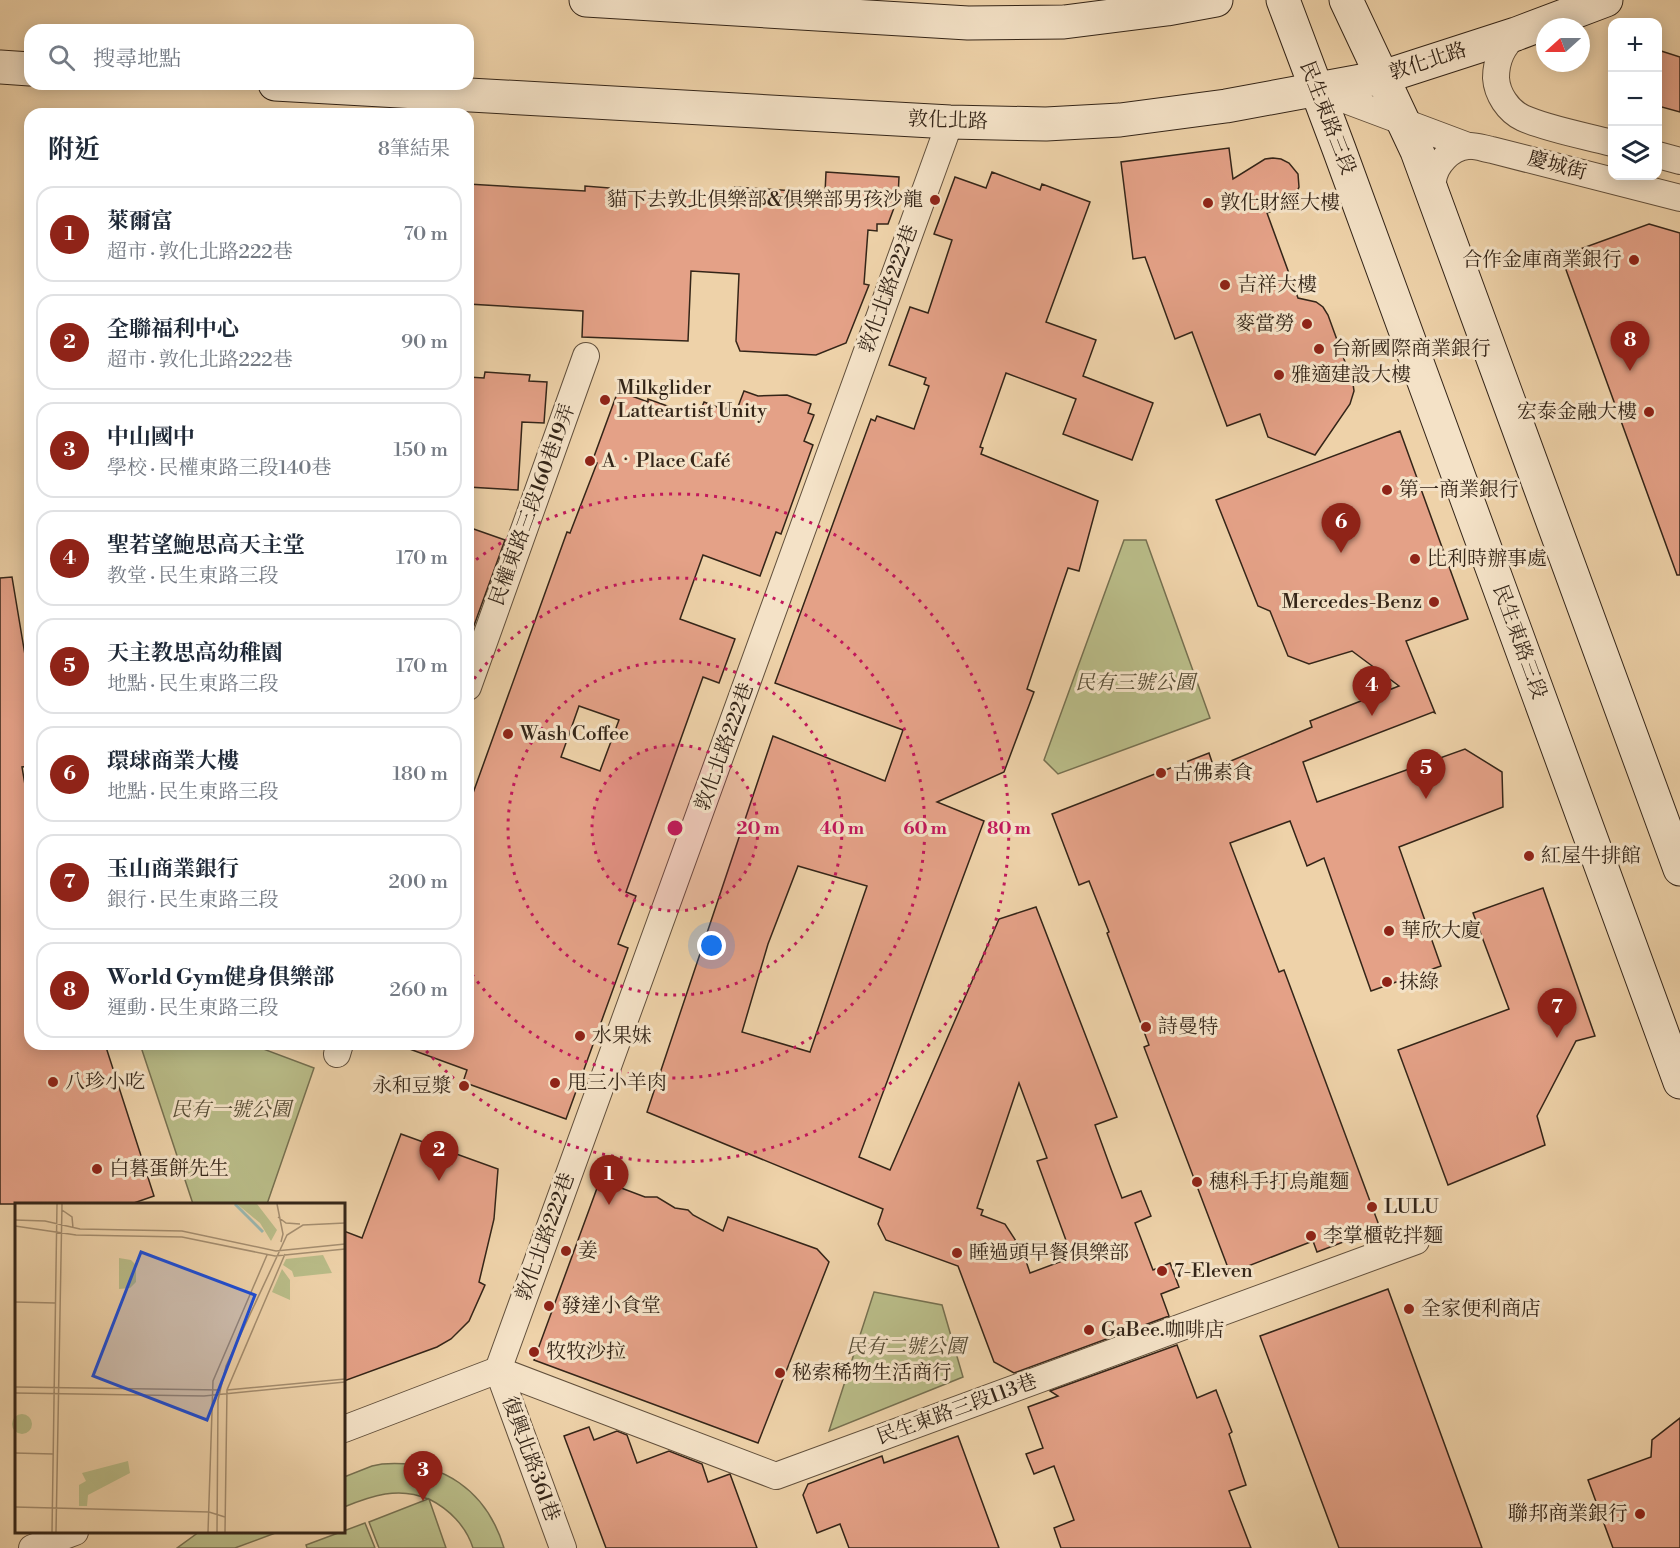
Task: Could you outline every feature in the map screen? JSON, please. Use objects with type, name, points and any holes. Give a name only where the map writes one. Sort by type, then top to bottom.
[{"type":"street","points":[[586,0],[969,23],[1064,22],[1167,9],[1216,0]]},
{"type":"street","name":"民生東路三段","points":[[1283,0],[1680,1082]]},
{"type":"street","points":[[1346,0],[1417,150],[1680,869]]},
{"type":"street","name":"敦化北路","points":[[382,90],[950,122],[1046,124],[1120,120],[1205,110],[1383,77],[1516,34],[1606,0]]},
{"type":"street","name":"慶城街","points":[[1516,34],[1506,43],[1499,55],[1496,68],[1496,82],[1500,95],[1508,106],[1522,118],[1608,141]]},
{"type":"street","points":[[0,68],[24,69]]},
{"type":"street","name":"慶城街","points":[[1316,89],[1468,146],[1492,150],[1680,198]]},
{"type":"street","name":"敦化北路222巷","points":[[498,1371],[950,122]]},
{"type":"street","points":[[1439,209],[1432,183],[1436,170],[1443,159],[1454,150],[1468,146]]},
{"type":"street","points":[[1662,155],[1680,160]]},
{"type":"street","name":"民權東路三段160巷19弄","points":[[474,670],[586,356]]},
{"type":"street","name":"民生東路三段113巷","points":[[498,1371],[776,1476],[1416,1241]]},
{"type":"street","points":[[345,1429],[498,1371]]},
{"type":"street","name":"復興北路361巷","points":[[498,1371],[563,1548]]},
{"type":"street","points":[[32,1548],[72,1533]]},
{"type":"green space","name":"民有三號公園","points":[[1124,540],[1146,540],[1210,718],[1058,774],[1044,760]]},
{"type":"green space","name":"民有一號公園","points":[[142,1050],[266,1050],[314,1068],[267,1203],[193,1203]]},
{"type":"green space","name":"民有二號公園","points":[[874,1292],[942,1305],[963,1377],[829,1431]]},
{"type":"green space","points":[[404,1464],[424,1467],[442,1473],[459,1483],[474,1495],[486,1510],[504,1548],[473,1548],[466,1532],[456,1519],[429,1499],[446,1548],[379,1548],[369,1522],[428,1499],[406,1493],[385,1494],[345,1507],[345,1477],[372,1466]]},
{"type":"green space","points":[[365,1523],[375,1548],[307,1548],[306,1545],[338,1533],[345,1533],[345,1530]]},
{"type":"green space","points":[[198,1533],[275,1533],[235,1548],[177,1548]]},
{"type":"building","points":[[1662,51],[1680,57],[1680,112],[1662,107]]},
{"type":"building","points":[[1229,148],[1233,179],[1265,159],[1273,158],[1289,163],[1298,174],[1299,187],[1293,201],[1267,213],[1298,298],[1316,302],[1328,315],[1354,391],[1350,404],[1315,455],[1268,437],[1260,414],[1227,426],[1192,332],[1175,339],[1145,257],[1133,259],[1121,162]]},
{"type":"building","points":[[826,172],[899,177],[898,197],[888,224],[877,224],[877,231],[868,230],[864,284],[869,285],[846,343],[816,355],[740,351],[736,341],[739,274],[691,271],[688,341],[582,337],[583,311],[474,304],[474,184],[585,191],[585,186],[735,198],[735,187],[825,193]]},
{"type":"building","points":[[992,172],[1040,190],[1042,184],[1090,202],[1046,322],[1096,340],[1083,376],[1153,403],[1132,460],[1063,434],[1076,399],[1006,373],[980,447],[983,448],[981,454],[1098,501],[1079,571],[1068,568],[1027,689],[1034,692],[1004,772],[937,802],[984,821],[859,1157],[890,1170],[999,919],[1036,907],[1117,1117],[1095,1125],[1111,1169],[1122,1198],[1141,1191],[1151,1216],[1135,1223],[1153,1270],[1170,1263],[1179,1287],[1161,1294],[1169,1316],[1014,1373],[994,1362],[958,1266],[886,1240],[878,1224],[883,1209],[647,1112],[773,736],[885,781],[903,730],[775,683],[871,419],[875,421],[877,416],[914,429],[929,386],[924,384],[926,378],[889,365],[910,307],[928,313],[952,240],[934,234],[955,177],[986,188]],"holes":[[[798,866],[867,886],[810,1052],[742,1032],[768,944]],[[1019,1083],[1047,1158],[1037,1161],[1067,1243],[1065,1260],[1030,1273],[1023,1252],[1005,1224],[981,1215],[983,1210],[977,1208]]]},
{"type":"building","name":"宏泰金融大樓","points":[[1649,224],[1680,233],[1680,575],[1677,575],[1561,256]]},
{"type":"building","points":[[485,372],[530,375],[529,381],[547,382],[544,423],[522,422],[518,490],[474,487],[474,377],[484,378]]},
{"type":"building","points":[[618,391],[698,417],[704,402],[736,412],[744,391],[758,396],[787,395],[811,404],[808,413],[814,415],[804,441],[813,445],[781,534],[776,532],[760,576],[703,555],[680,619],[735,639],[719,683],[703,677],[626,892],[636,896],[618,944],[628,948],[566,1119],[463,1082],[467,1070],[412,1050],[474,1050],[474,790],[567,532],[570,533],[597,463],[592,462]],"holes":[[[579,706],[619,720],[600,771],[561,757]]]},
{"type":"building","points":[[1400,431],[1468,619],[1406,641],[1435,713],[1303,762],[1317,802],[1465,749],[1502,772],[1503,807],[1399,847],[1441,966],[1371,991],[1324,858],[1307,866],[1290,821],[1230,843],[1279,972],[1284,970],[1380,1228],[1317,1252],[1313,1241],[1230,1273],[1144,1047],[1149,1045],[1107,933],[1109,932],[1089,881],[1079,885],[1052,814],[1209,753],[1213,765],[1226,761],[1226,763],[1312,727],[1310,721],[1399,686],[1352,651],[1309,664],[1288,656],[1270,611],[1258,606],[1216,500]]},
{"type":"building","points":[[474,529],[505,540],[474,625]]},
{"type":"building","points":[[12,577],[24,649],[24,767],[22,767],[24,779],[24,1050],[107,1050],[154,1196],[134,1203],[0,1204],[0,578]]},
{"type":"building","points":[[1543,888],[1595,1036],[1576,1041],[1537,1116],[1545,1145],[1448,1185],[1398,1050],[1509,1009],[1473,913]]},
{"type":"building","points":[[401,1134],[498,1169],[494,1219],[479,1282],[485,1285],[469,1321],[451,1339],[437,1347],[345,1381],[345,1231],[362,1238]]},
{"type":"building","points":[[600,1180],[645,1197],[657,1197],[675,1208],[688,1210],[723,1231],[728,1217],[817,1249],[829,1262],[758,1443],[534,1360]]},
{"type":"building","points":[[1388,1289],[1482,1548],[1339,1548],[1260,1336]]},
{"type":"building","points":[[1177,1345],[1197,1398],[1216,1390],[1232,1432],[1229,1434],[1246,1485],[1229,1491],[1251,1548],[1061,1548],[1054,1528],[1074,1520],[1054,1466],[1034,1474],[1026,1454],[1043,1448],[1028,1407],[1058,1396],[1050,1391]]},
{"type":"building","name":"聯邦商業銀行","points":[[1680,1418],[1680,1548],[1613,1548],[1588,1480],[1651,1457],[1652,1440]]},
{"type":"building","points":[[589,1427],[594,1440],[617,1431],[627,1435],[637,1463],[669,1451],[702,1464],[708,1482],[730,1474],[757,1548],[606,1548],[564,1436]]},
{"type":"building","points":[[958,1436],[999,1548],[849,1548],[840,1524],[817,1533],[803,1495],[808,1484],[882,1456],[884,1463]]},
{"type":"place","name":"貓下去敦北俱樂部&俱樂部男孩沙龍","points":[[935,200]]},
{"type":"place","name":"敦化財經大樓","points":[[1208,203]]},
{"type":"place","name":"合作金庫商業銀行","points":[[1634,260]]},
{"type":"place","name":"吉祥大樓","points":[[1225,285]]},
{"type":"place","name":"麥當勞","points":[[1307,324]]},
{"type":"place","name":"台新國際商業銀行","points":[[1319,349]]},
{"type":"place","name":"World Gym健身俱樂部","points":[[1630,371]]},
{"type":"place","name":"雅適建設大樓","points":[[1279,375]]},
{"type":"place","name":"Milkglider Latteartist Unity","points":[[605,400]]},
{"type":"place","name":"宏泰金融大樓","points":[[1649,412]]},
{"type":"place","name":"A‧Place Café","points":[[590,461]]},
{"type":"place","name":"第一商業銀行","points":[[1387,490]]},
{"type":"place","name":"環球商業大樓","points":[[1341,553]]},
{"type":"place","name":"比利時辦事處","points":[[1415,559]]},
{"type":"place","name":"Mercedes-Benz","points":[[1434,602]]},
{"type":"place","name":"聖若望鮑思高天主堂","points":[[1372,716]]},
{"type":"place","name":"Wash Coffee","points":[[508,734]]},
{"type":"place","name":"古佛素食","points":[[1161,773]]},
{"type":"place","name":"天主教思高幼稚園","points":[[1426,799]]},
{"type":"place","name":"紅屋牛排館","points":[[1529,856]]},
{"type":"place","name":"華欣大廈","points":[[1389,931]]},
{"type":"place","name":"抹綠","points":[[1387,982]]},
{"type":"place","name":"詩曼特","points":[[1146,1027]]},
{"type":"place","name":"水果妹","points":[[580,1036]]},
{"type":"place","name":"玉山商業銀行","points":[[1557,1038]]},
{"type":"place","name":"八珍小吃","points":[[53,1082]]},
{"type":"place","name":"甩三小羊肉","points":[[555,1083]]},
{"type":"place","name":"永和豆漿","points":[[464,1086]]},
{"type":"place","name":"白暮蛋餅先生","points":[[97,1169]]},
{"type":"place","name":"全聯福利中心","points":[[439,1181]]},
{"type":"place","name":"穗科手打烏龍麵","points":[[1197,1182]]},
{"type":"place","name":"萊爾富","points":[[609,1205]]},
{"type":"place","name":"LULU","points":[[1372,1207]]},
{"type":"place","name":"李掌櫃乾拌麵","points":[[1311,1236]]},
{"type":"place","name":"姜","points":[[566,1251]]},
{"type":"place","name":"睡過頭早餐俱樂部","points":[[957,1253]]},
{"type":"place","name":"7-Eleven","points":[[1162,1271]]},
{"type":"place","name":"發達小食堂","points":[[549,1306]]},
{"type":"place","name":"全家便利商店","points":[[1409,1309]]},
{"type":"place","name":"GaBee.咖啡店","points":[[1089,1330]]},
{"type":"place","name":"牧牧沙拉","points":[[534,1352]]},
{"type":"place","name":"秘索稀物生活商行","points":[[780,1373]]},
{"type":"place","name":"中山國中","points":[[423,1501]]},
{"type":"place","name":"聯邦商業銀行","points":[[1640,1514]]}]
